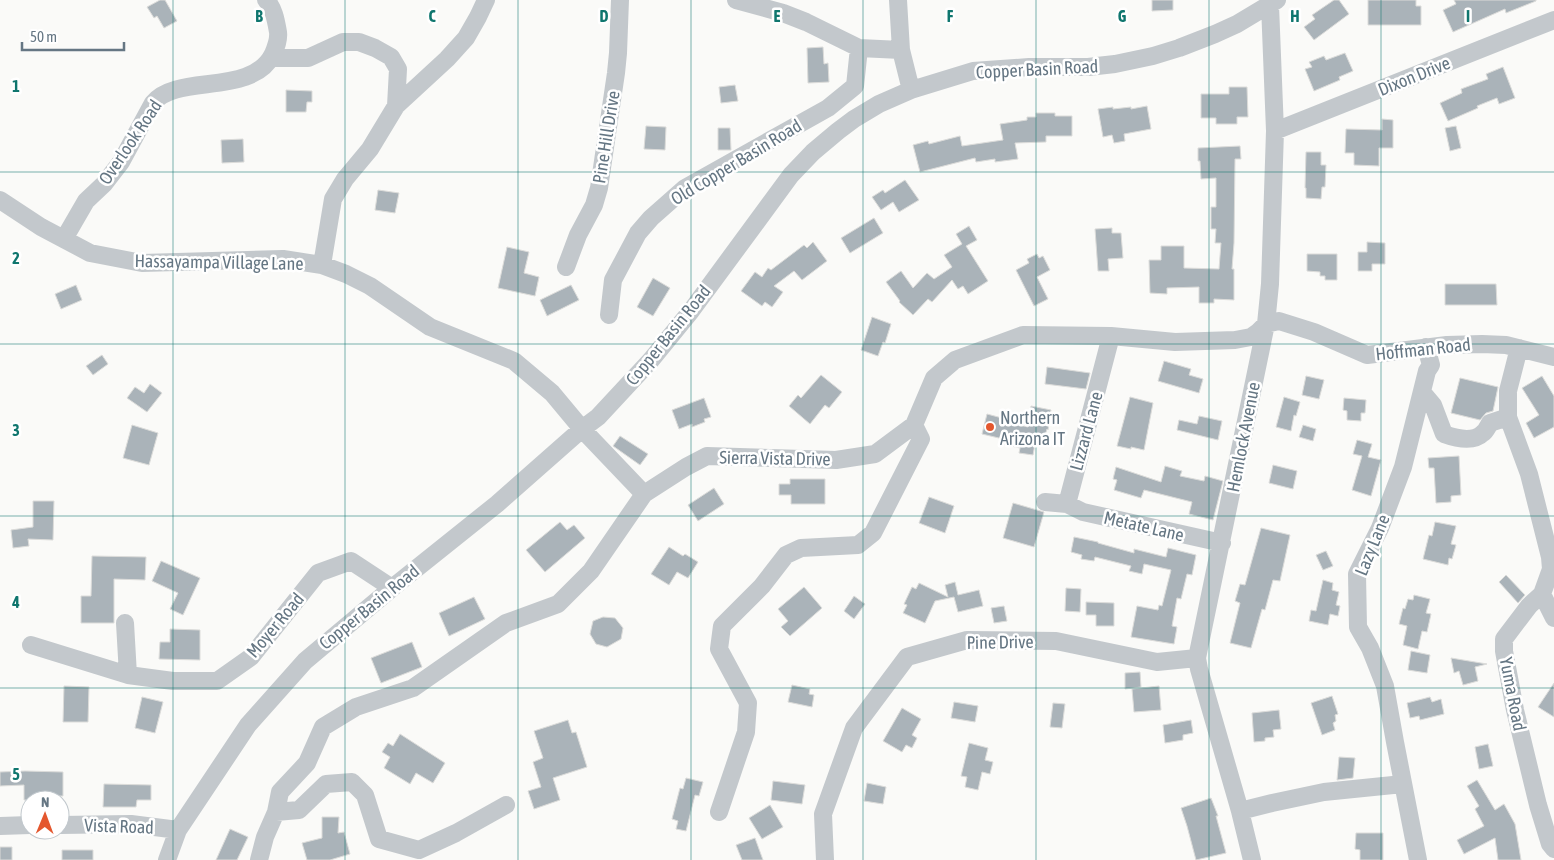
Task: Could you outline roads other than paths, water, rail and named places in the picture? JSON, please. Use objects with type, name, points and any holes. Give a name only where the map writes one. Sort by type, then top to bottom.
[{"type":"street","points":[[266,0],[274,12],[279,36],[271,58],[308,58],[343,42],[359,42],[375,48],[391,57],[398,69],[396,106]]},
{"type":"street","points":[[322,265],[334,199],[344,179],[370,149],[396,106],[447,59],[466,38],[486,0]]},
{"type":"street","name":"Pine Hill Drive","points":[[566,267],[578,235],[594,205],[599,188],[618,53],[620,0]]},
{"type":"street","points":[[736,0],[769,8],[806,22],[859,48],[902,50]]},
{"type":"street","points":[[898,0],[902,50],[911,90]]},
{"type":"street","name":"Copper Basin Road","points":[[167,860],[178,830],[248,725],[305,661],[392,588],[498,504],[598,417],[651,360],[691,311],[801,164],[838,131],[879,104],[911,90],[972,71],[1029,67],[1088,67],[1115,64],[1153,56],[1215,34],[1237,24],[1273,2]]},
{"type":"street","name":"Hemlock Avenue","points":[[1252,860],[1240,811],[1199,669],[1198,658],[1266,324],[1270,284],[1275,131],[1273,2]]},
{"type":"street","name":"Dixon Drive","points":[[1275,131],[1554,20]]},
{"type":"street","name":"Old Copper Basin Road","points":[[609,315],[613,280],[638,233],[651,218],[685,188],[828,108],[855,86],[859,48]]},
{"type":"street","name":"Overlook Road","points":[[64,240],[86,201],[104,184],[121,162],[149,110],[159,96],[172,91],[238,79],[264,68],[271,58]]},
{"type":"street","name":"Hassayampa Village Lane","points":[[0,200],[41,227],[90,253],[142,263],[283,260],[322,265],[346,274],[370,286],[430,327],[514,361],[552,393],[582,429],[644,494]]},
{"type":"street","name":"Hoffman Road","points":[[1266,324],[1279,321],[1314,332],[1367,355],[1426,347],[1482,344],[1506,345],[1554,357]]},
{"type":"street","points":[[719,812],[746,732],[748,703],[719,649],[722,626],[762,586],[786,555],[801,548],[858,544],[873,533],[921,440],[914,425],[934,378],[954,360],[1023,335],[1111,336],[1175,342],[1235,340],[1251,337],[1266,324]]},
{"type":"street","name":"Lizzard Lane","points":[[1067,504],[1111,336]]},
{"type":"street","name":"Lazy Lane","points":[[1418,860],[1385,686],[1370,648],[1358,627],[1357,574],[1380,528],[1403,467],[1422,392],[1431,365],[1426,347]]},
{"type":"street","name":"Yuma Road","points":[[1519,348],[1508,391],[1508,417],[1529,474],[1552,569],[1542,594],[1529,606],[1504,639],[1504,651],[1515,710],[1538,806],[1550,844],[1554,849]]},
{"type":"street","points":[[1422,392],[1433,405],[1444,434],[1454,438],[1477,437],[1484,433],[1490,423],[1508,417]]},
{"type":"street","name":"Sierra Vista Drive","points":[[258,860],[265,836],[276,812],[280,792],[307,762],[324,727],[356,707],[413,688],[506,623],[558,604],[591,571],[644,494],[686,466],[707,456],[836,460],[875,454],[914,425]]},
{"type":"street","points":[[1045,502],[1067,504]]},
{"type":"street","name":"Metate Lane","points":[[1067,504],[1084,512],[1222,543]]},
{"type":"street","name":"Moyer Road","points":[[32,645],[128,675],[173,681],[217,681],[251,657],[318,573],[350,561],[392,588]]},
{"type":"street","points":[[1542,594],[1554,618]]},
{"type":"street","points":[[125,623],[128,675]]},
{"type":"street","name":"Pine Drive","points":[[825,860],[823,814],[854,728],[907,658],[967,640],[1056,641],[1157,662],[1198,658]]},
{"type":"street","points":[[276,812],[299,810],[326,784],[352,782],[364,795],[379,839],[419,850],[456,833],[506,806]]},
{"type":"street","points":[[1240,811],[1324,792],[1403,784]]},
{"type":"street","name":"Vista Road","points":[[70,825],[131,824],[178,830]]},
{"type":"street","points":[[0,826],[20,825]]},
{"type":"place","name":"Northern Arizona IT","points":[[990,427]]}]
